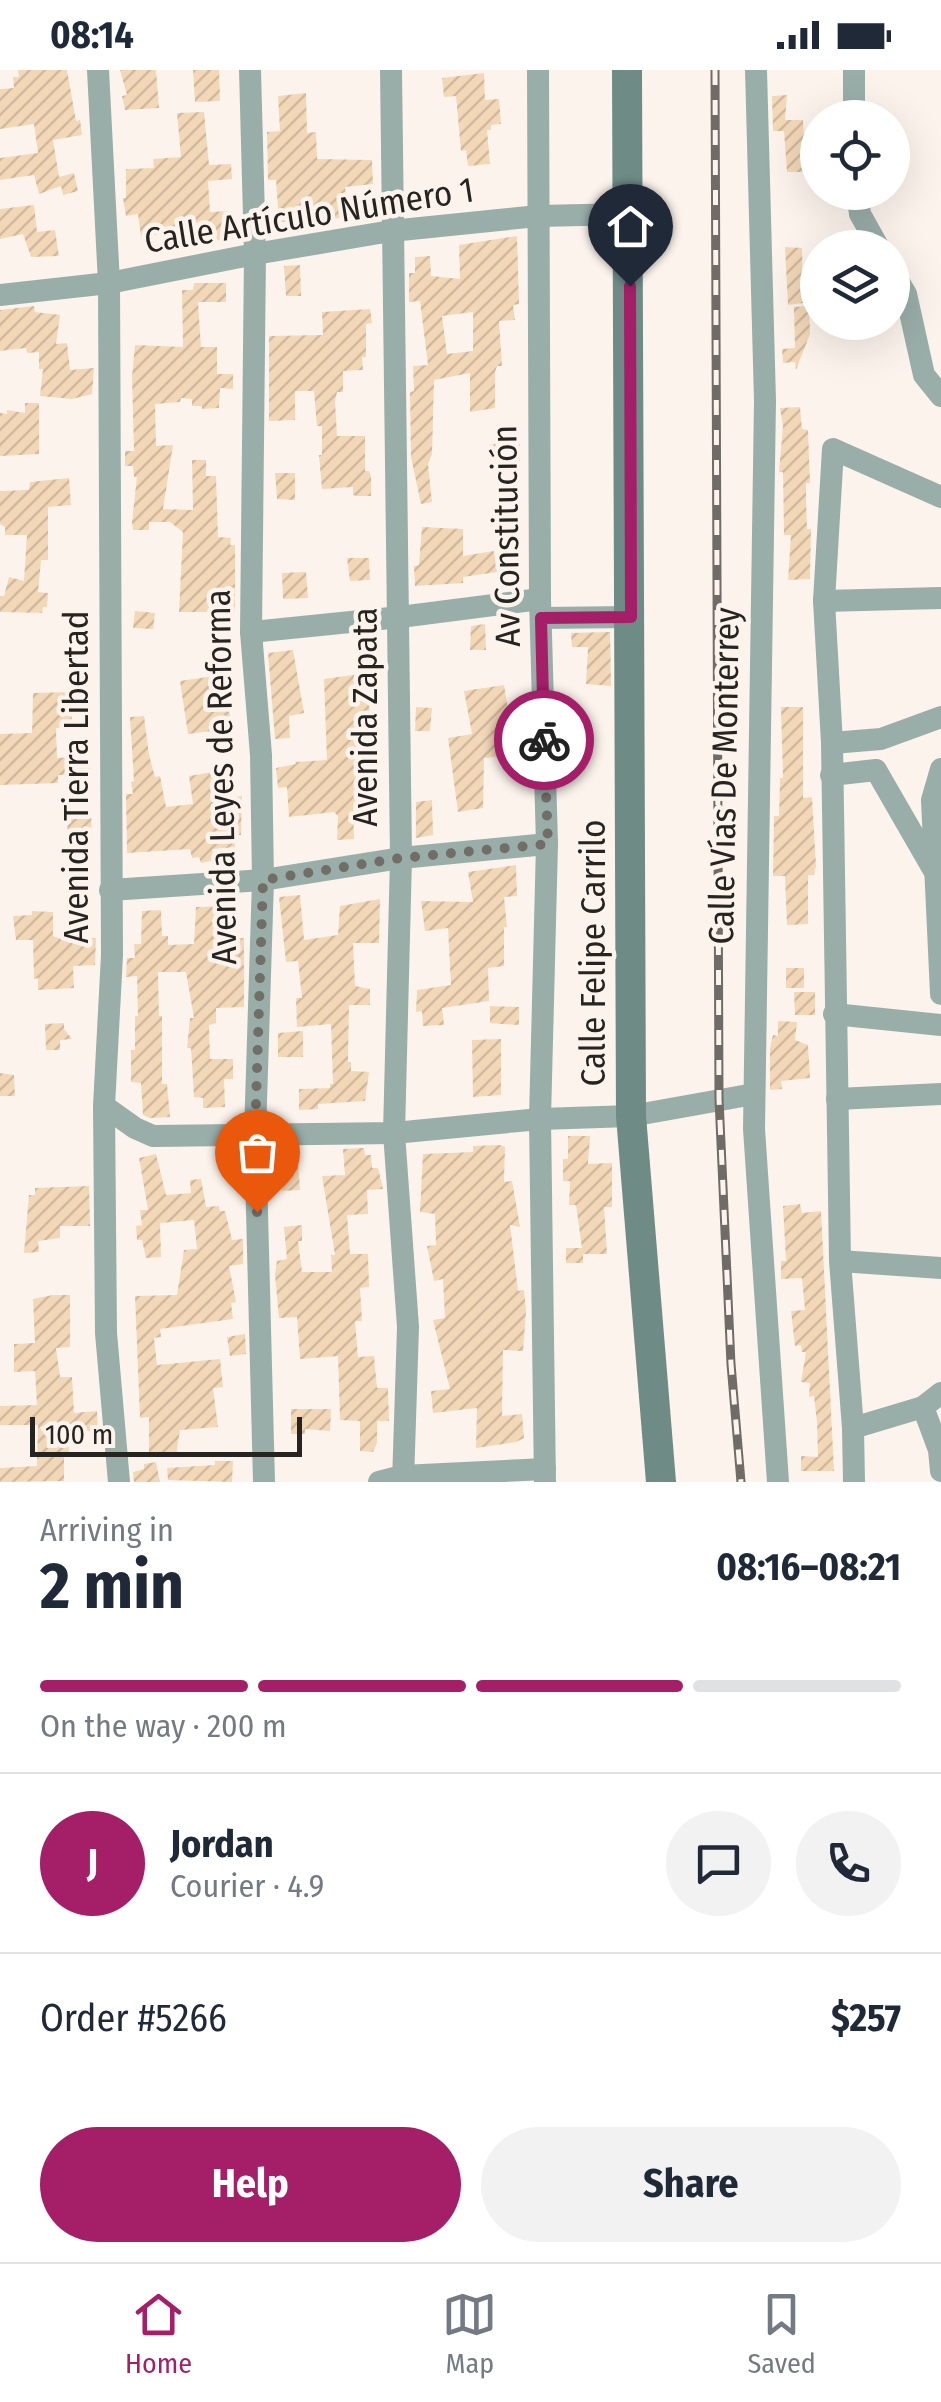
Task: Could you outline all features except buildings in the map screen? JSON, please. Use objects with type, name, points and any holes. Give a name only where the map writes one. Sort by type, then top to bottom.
[{"type":"street","name":"Avenida Tierra Libertad","points":[[98,70],[109,284],[112,956],[104,1106],[106,1333],[119,1482]]},
{"type":"street","name":"Avenida Leyes de Reforma","points":[[250,70],[254,254],[251,632],[261,755],[263,880],[255,1134],[264,1482]]},
{"type":"street","name":"Avenida Zapata","points":[[391,70],[401,858],[394,1133],[408,1327],[402,1479]]},
{"type":"street","name":"Av Constitución","points":[[538,70],[540,608],[548,844],[540,1119],[545,1476]]},
{"type":"street","name":"Calle Felipe Carrilo","points":[[628,70],[631,1116],[661,1482]]},
{"type":"street","name":"Calle Vías De Monterrey","points":[[756,70],[766,401],[754,1094],[778,1482]]},
{"type":"street","points":[[854,70],[854,100]]},
{"type":"street","name":"Calle Artículo Número 1","points":[[0,295],[109,284],[392,231],[538,216],[630,214]]},
{"type":"street","points":[[910,309],[924,375],[941,396]]},
{"type":"street","points":[[854,1482],[840,1261],[832,743],[824,601],[834,449],[941,496]]},
{"type":"street","points":[[824,601],[941,598]]},
{"type":"street","points":[[251,632],[540,608],[631,617]]},
{"type":"street","points":[[832,743],[881,739],[941,717]]},
{"type":"street","points":[[881,739],[876,770],[938,876]]},
{"type":"street","points":[[941,769],[932,800],[941,994]]},
{"type":"street","points":[[832,775],[876,770]]},
{"type":"street","points":[[110,890],[263,880],[401,858],[548,844]]},
{"type":"street","points":[[834,1014],[941,1025]]},
{"type":"street","points":[[104,1106],[153,1136],[394,1133],[540,1119],[631,1116],[754,1094]]},
{"type":"street","points":[[837,1100],[941,1094]]},
{"type":"street","points":[[840,1261],[941,1268]]},
{"type":"street","points":[[853,1428],[932,1400],[941,1472],[938,1482]]},
{"type":"street","points":[[379,1482],[545,1476]]},
{"type":"railway","points":[[715,70],[719,1099],[731,1364],[741,1482]]},
{"type":"way so far","points":[[257,1212],[255,1134],[263,880],[401,858],[548,844],[544,740]]},
{"type":"route","points":[[544,740],[541,618],[631,617],[630,286]]}]
